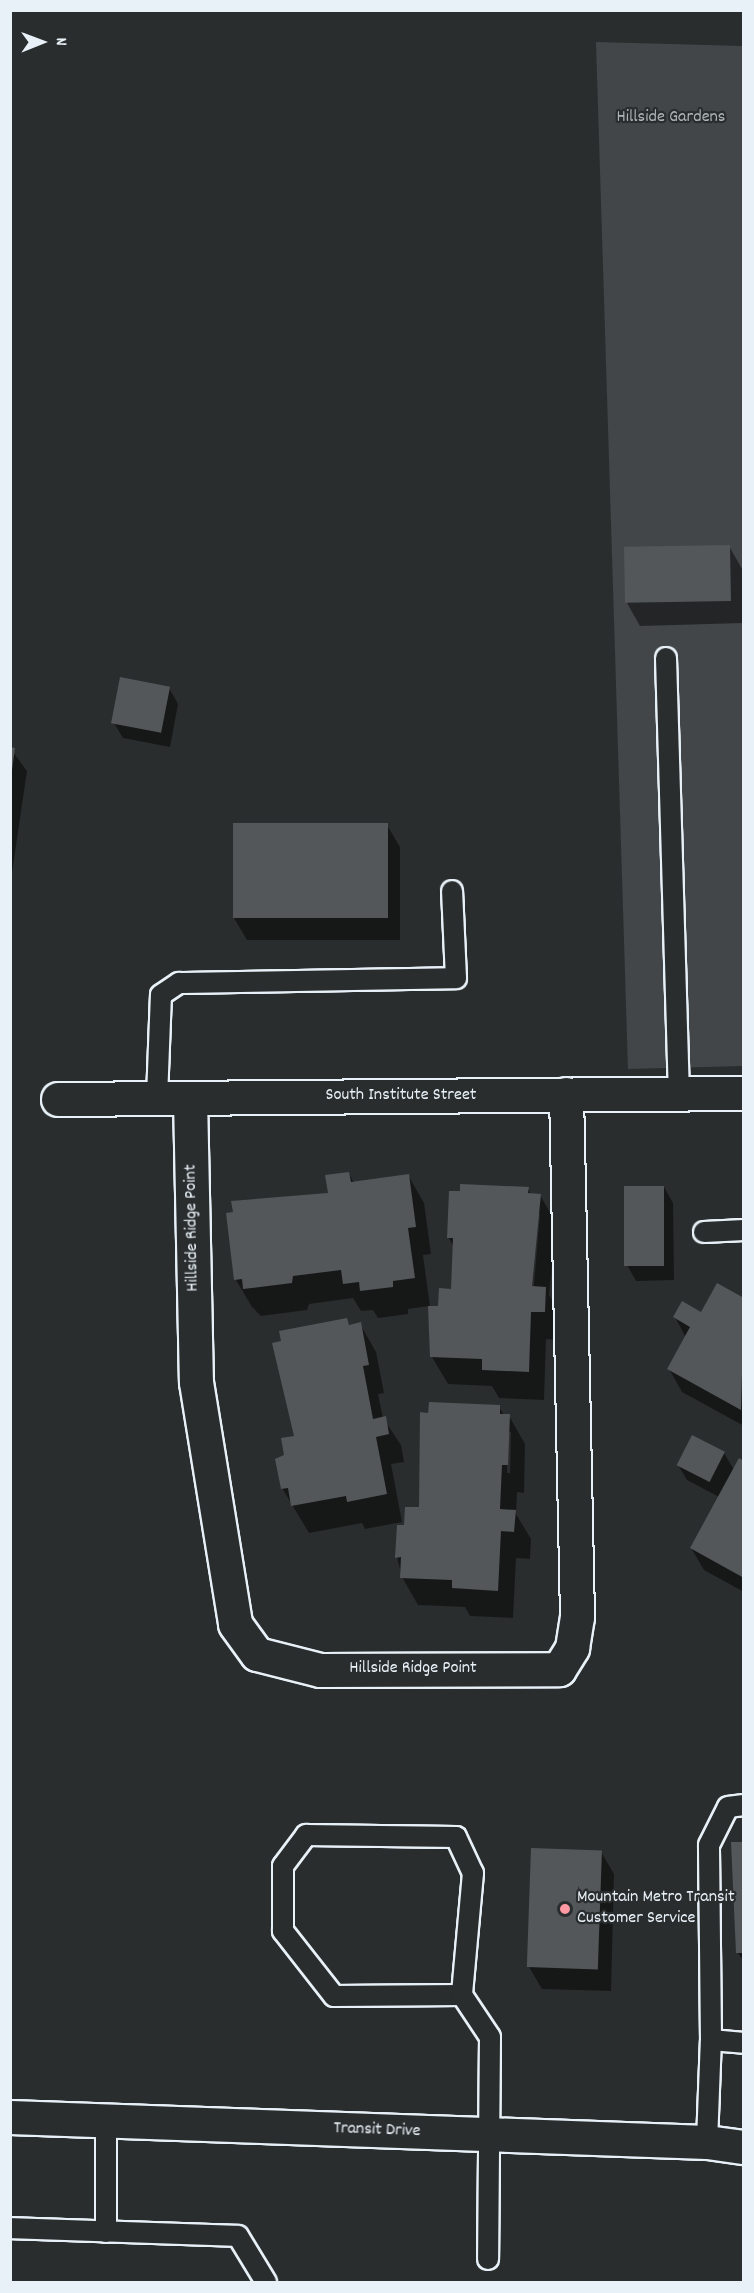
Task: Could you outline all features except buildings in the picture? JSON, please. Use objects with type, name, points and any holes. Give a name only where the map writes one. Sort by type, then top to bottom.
[{"type":"street","name":"South Institute Street","points":[[58,1098],[744,1093]]},
{"type":"street","name":"Hillside Ridge Point","points":[[190,1098],[196,1382],[235,1624],[257,1654],[320,1670],[559,1669],[572,1648],[577,1617],[566,1094]]},
{"type":"street","name":"Transit Drive","points":[[10,2117],[707,2142],[744,2147]]},
{"type":"lane","points":[[666,658],[679,1094]]},
{"type":"lane","points":[[157,1098],[161,995],[178,983],[456,978],[452,891]]},
{"type":"lane","points":[[704,1232],[744,1230]]},
{"type":"lane","points":[[707,2142],[711,2040],[709,1845],[728,1807],[744,1805]]},
{"type":"lane","points":[[462,1995],[334,1996],[282,1931],[282,1866],[306,1834],[456,1837],[473,1873],[462,1995],[490,2037],[488,2259]]},
{"type":"lane","points":[[711,2040],[744,2043]]},
{"type":"lane","points":[[106,2121],[106,2232]]},
{"type":"lane","points":[[10,2228],[238,2236],[266,2283]]},
{"type":"green space","name":"Hillside Gardens","points":[[596,42],[743,46],[743,1066],[628,1069]]},
{"type":"place","name":"Mountain Metro Transit Customer Service","points":[[565,1909]]}]
